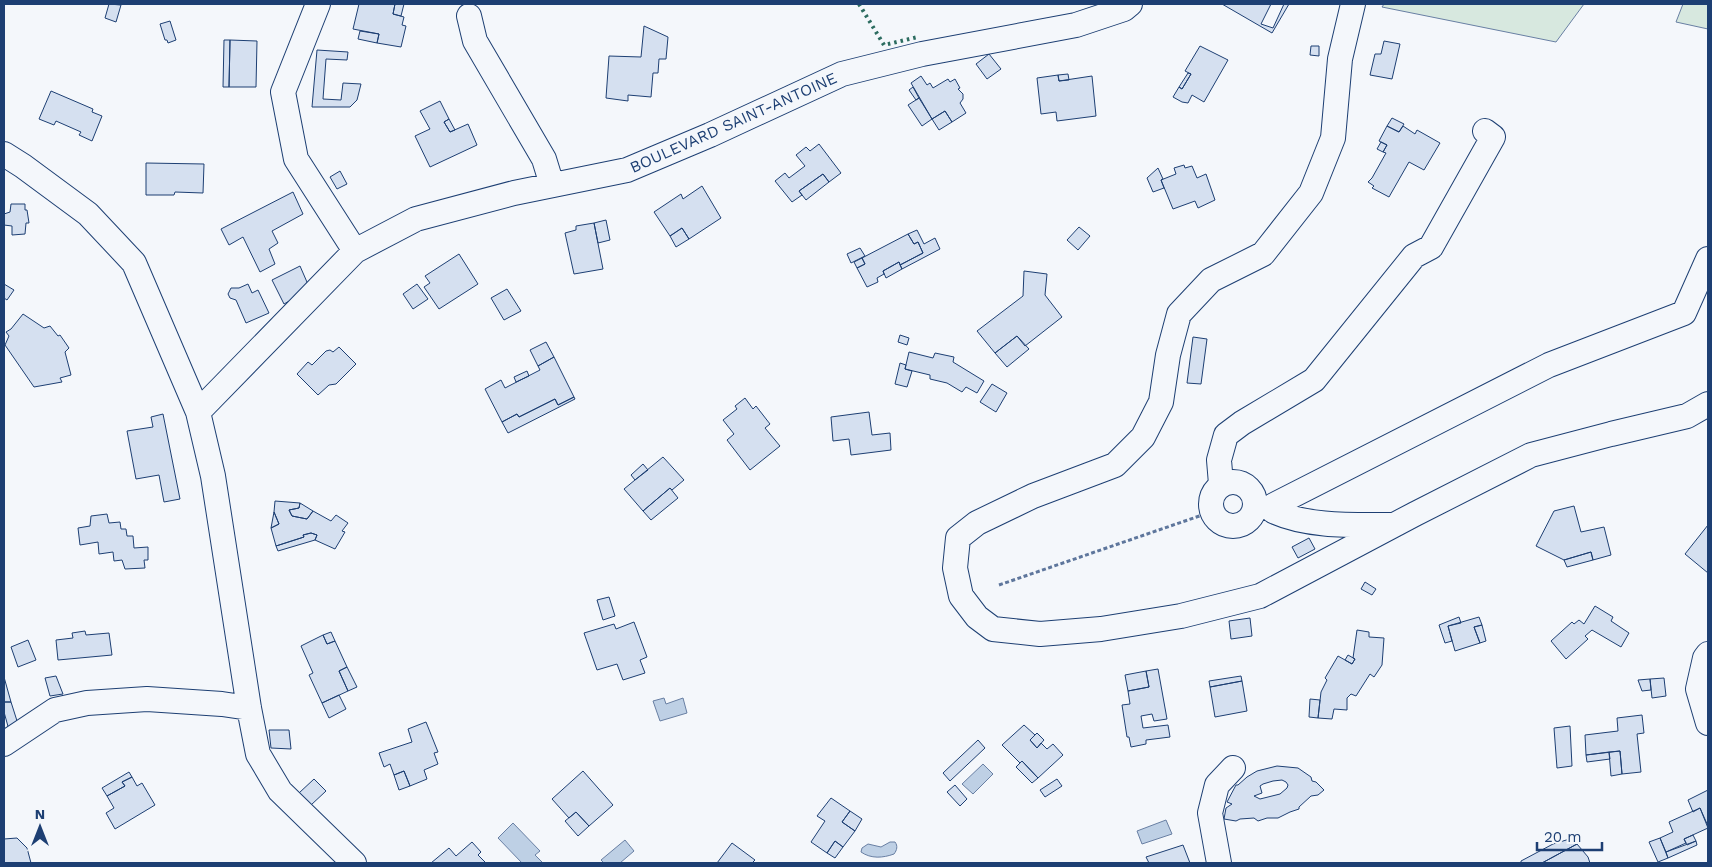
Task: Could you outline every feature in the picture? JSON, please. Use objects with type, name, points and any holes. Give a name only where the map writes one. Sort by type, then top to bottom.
[{"type":"street","points":[[318,4],[283,92],[296,159],[355,251]]},
{"type":"street","name":"BOULEVARD SAINT-ANTOINE","points":[[198,412],[355,251],[416,220],[514,193],[627,170],[710,135],[842,74],[922,54],[1076,25],[1124,9],[1130,4]]},
{"type":"street","points":[[1353,4],[1340,59],[1333,138],[1311,194],[1263,254],[1211,280],[1179,314],[1168,355],[1161,402],[1143,437],[1115,465],[1033,496],[977,523],[958,538],[955,568],[961,596],[977,618],[993,629],[1040,634],[1101,629],[1181,616],[1260,596],[1393,525],[1531,455],[1688,416],[1708,404]]},
{"type":"street","points":[[470,16],[475,41],[544,159],[552,185]]},
{"type":"street","points":[[1221,484],[1219,460],[1226,434],[1314,380],[1414,256],[1431,247],[1492,137],[1485,131]]},
{"type":"street","points":[[4,154],[88,214],[134,263],[198,412],[213,476],[249,708],[258,754],[280,791],[354,863]]},
{"type":"street","points":[[1393,525],[1339,524],[1286,518],[1263,511],[1256,503],[1250,489],[1236,481],[1221,484],[1211,497],[1211,512],[1222,524],[1237,527],[1263,511],[1274,505],[1549,364],[1684,313],[1708,259]]},
{"type":"street","points":[[1708,654],[1705,658],[1698,688],[1708,723]]},
{"type":"street","points":[[4,744],[55,710],[87,703],[148,699],[222,704],[249,708]]},
{"type":"street","points":[[1220,863],[1210,813],[1217,784],[1233,768]]},
{"type":"path","points":[[999,585],[1211,512]]},
{"type":"shaded area","points":[[1384,4],[1584,4],[1556,42],[1382,7]]},
{"type":"shaded area","points":[[1683,4],[1708,4],[1708,29],[1676,22]]},
{"type":"water","points":[[664,698],[666,704],[683,698],[687,713],[660,721],[653,701]]},
{"type":"water","points":[[983,764],[993,774],[973,794],[962,784]]},
{"type":"water","points":[[1166,820],[1172,834],[1142,844],[1137,831]]},
{"type":"water","points":[[513,823],[540,851],[535,855],[543,863],[522,863],[498,838]]},
{"type":"water","points":[[625,840],[634,851],[620,863],[604,863],[601,860]]},
{"type":"water","points":[[890,842],[895,842],[897,845],[894,854],[877,857],[861,852],[862,848],[868,844],[881,847]]},
{"type":"building","points":[[109,4],[121,5],[116,22],[105,18]]},
{"type":"building","points":[[359,4],[395,4],[393,14],[404,17],[402,25],[406,26],[401,47],[377,43],[379,34],[353,29]]},
{"type":"building","points":[[395,4],[404,4],[401,16],[393,14]]},
{"type":"building","points":[[1222,4],[1271,4],[1261,24],[1273,28],[1284,4],[1289,4],[1272,33]]},
{"type":"building","points":[[170,21],[176,40],[168,43],[165,40],[160,24]]},
{"type":"building","points":[[644,26],[668,37],[666,59],[659,59],[658,73],[653,73],[651,97],[628,95],[628,101],[606,98],[609,56],[641,57]]},
{"type":"building","points":[[360,31],[379,34],[377,43],[358,39]]},
{"type":"building","points":[[224,40],[230,40],[229,87],[223,87]]},
{"type":"building","points":[[230,40],[257,41],[256,87],[229,87]]},
{"type":"building","points":[[1384,41],[1400,44],[1392,79],[1370,75],[1375,54],[1381,54]]},
{"type":"building","points":[[1200,46],[1228,60],[1204,102],[1192,95],[1188,103],[1182,102],[1173,97],[1179,87],[1182,89],[1191,74],[1185,71]]},
{"type":"building","points":[[1311,46],[1319,46],[1319,56],[1310,55]]},
{"type":"building","points":[[317,50],[348,52],[347,60],[326,59],[323,99],[341,100],[343,83],[361,84],[357,100],[350,107],[312,107]]},
{"type":"building","points":[[989,54],[1001,69],[987,79],[976,64]]},
{"type":"building","points":[[1188,73],[1191,74],[1182,89],[1179,87]]},
{"type":"building","points":[[1068,74],[1069,80],[1059,81],[1058,75]]},
{"type":"building","points":[[1058,75],[1059,81],[1092,76],[1096,116],[1057,121],[1056,112],[1041,114],[1037,78]]},
{"type":"building","points":[[921,76],[927,85],[930,83],[933,88],[948,79],[950,82],[955,79],[960,88],[958,89],[963,94],[963,99],[960,103],[966,113],[952,122],[945,111],[932,119],[911,83]]},
{"type":"building","points":[[913,87],[919,98],[916,100],[909,90]]},
{"type":"building","points":[[51,91],[93,109],[92,112],[102,116],[92,141],[79,135],[81,132],[56,121],[54,125],[39,119]]},
{"type":"building","points":[[919,98],[932,119],[922,126],[908,105]]},
{"type":"building","points":[[440,101],[449,119],[444,122],[450,132],[468,124],[477,145],[430,167],[415,136],[430,129],[420,111]]},
{"type":"building","points":[[945,111],[952,122],[939,130],[932,119]]},
{"type":"building","points":[[1392,118],[1404,124],[1399,132],[1387,126]]},
{"type":"building","points":[[449,119],[455,130],[450,132],[444,122]]},
{"type":"building","points":[[1387,126],[1399,132],[1403,126],[1415,134],[1417,130],[1440,143],[1424,170],[1409,162],[1389,197],[1372,188],[1374,186],[1368,182],[1386,153],[1383,152],[1387,145],[1379,141]]},
{"type":"building","points":[[1381,142],[1387,145],[1383,152],[1377,149]]},
{"type":"building","points":[[819,144],[841,173],[829,182],[823,174],[799,191],[802,195],[792,202],[775,181],[785,173],[789,178],[805,166],[796,155],[806,147],[810,151]]},
{"type":"building","points":[[146,163],[204,164],[203,193],[175,192],[174,195],[146,195]]},
{"type":"building","points":[[1184,165],[1185,168],[1192,166],[1197,178],[1206,174],[1215,200],[1198,208],[1195,201],[1173,209],[1161,180],[1176,174],[1174,168]]},
{"type":"building","points":[[1158,168],[1163,179],[1161,180],[1164,188],[1153,192],[1147,178]]},
{"type":"building","points":[[340,171],[347,184],[337,189],[330,177]]},
{"type":"building","points":[[823,174],[829,182],[806,200],[799,191]]},
{"type":"building","points":[[702,186],[721,218],[689,239],[682,228],[670,236],[654,212],[681,194],[683,199]]},
{"type":"building","points":[[293,192],[303,214],[272,231],[278,243],[269,249],[275,264],[260,272],[243,237],[229,245],[221,229]]},
{"type":"building","points":[[11,204],[25,204],[29,223],[26,223],[25,234],[12,235],[12,226],[4,225],[4,214],[10,212]]},
{"type":"building","points":[[606,220],[610,240],[598,243],[594,223]]},
{"type":"building","points":[[594,223],[603,269],[574,274],[565,233],[576,230],[576,226]]},
{"type":"building","points":[[1079,227],[1090,236],[1078,250],[1067,240]]},
{"type":"building","points":[[682,228],[689,239],[676,247],[670,236]]},
{"type":"building","points":[[917,230],[924,244],[935,238],[940,249],[902,269],[900,265],[923,253],[918,242],[914,244],[908,234]]},
{"type":"building","points":[[908,234],[914,244],[918,242],[923,253],[900,265],[899,262],[883,271],[884,274],[877,278],[878,282],[867,287],[857,268],[865,264],[862,258]]},
{"type":"building","points":[[860,248],[865,256],[851,263],[847,254]]},
{"type":"building","points":[[459,254],[478,284],[439,309],[424,287],[430,283],[425,276]]},
{"type":"building","points":[[862,258],[865,264],[857,268],[854,262]]},
{"type":"building","points":[[899,262],[902,269],[886,278],[883,271]]},
{"type":"building","points":[[300,266],[310,289],[284,304],[272,280]]},
{"type":"building","points":[[1024,271],[1047,274],[1045,295],[1062,317],[1025,346],[1017,336],[995,353],[977,331],[1023,296]]},
{"type":"building","points":[[4,284],[14,290],[7,300],[4,298]]},
{"type":"building","points":[[248,284],[252,293],[258,290],[269,313],[246,323],[236,300],[230,298],[228,294],[231,288],[239,288]]},
{"type":"building","points":[[417,284],[428,299],[413,309],[403,294]]},
{"type":"building","points":[[507,289],[521,311],[504,320],[491,298]]},
{"type":"building","points":[[23,314],[44,328],[50,326],[58,336],[60,335],[69,348],[65,352],[71,375],[60,378],[62,382],[34,387],[5,345],[9,336],[6,332],[11,329]]},
{"type":"building","points":[[900,335],[909,338],[907,345],[898,342]]},
{"type":"building","points":[[1017,336],[1029,349],[1007,367],[995,353]]},
{"type":"building","points":[[1193,337],[1207,339],[1201,384],[1187,383]]},
{"type":"building","points":[[546,342],[554,357],[538,366],[530,350]]},
{"type":"building","points":[[339,347],[356,364],[336,384],[329,385],[318,395],[297,374],[308,362],[312,365],[326,351],[330,350],[333,352]]},
{"type":"building","points":[[909,352],[933,358],[935,353],[954,357],[953,362],[984,381],[977,393],[966,387],[962,392],[947,383],[930,379],[930,375],[905,369]]},
{"type":"building","points":[[554,357],[574,397],[558,405],[555,399],[519,417],[517,414],[502,422],[485,389],[501,380],[505,388],[540,370],[538,366]]},
{"type":"building","points":[[900,363],[906,365],[905,369],[912,371],[907,387],[895,384]]},
{"type":"building","points":[[527,371],[529,376],[516,382],[514,377]]},
{"type":"building","points":[[992,384],[1007,393],[996,412],[980,402]]},
{"type":"building","points":[[574,397],[575,399],[508,433],[502,422],[517,414],[519,417],[555,399],[558,405]]},
{"type":"building","points":[[745,398],[753,409],[756,406],[770,424],[765,428],[780,446],[750,470],[727,440],[734,434],[723,420],[737,409],[735,406]]},
{"type":"building","points":[[869,412],[872,435],[890,433],[891,450],[851,455],[849,439],[833,441],[831,417]]},
{"type":"building","points":[[163,414],[180,499],[164,502],[159,475],[136,479],[127,431],[153,427],[151,417]]},
{"type":"building","points":[[663,457],[684,480],[672,490],[670,488],[643,511],[624,489]]},
{"type":"building","points":[[643,464],[648,470],[635,480],[631,475]]},
{"type":"building","points":[[670,488],[678,498],[651,520],[643,511]]},
{"type":"building","points":[[275,501],[300,503],[299,508],[289,510],[292,516],[307,519],[313,511],[331,521],[336,515],[348,523],[342,531],[345,532],[335,549],[315,540],[317,535],[311,533],[276,546],[271,528],[279,524],[274,512]]},
{"type":"building","points":[[300,503],[313,511],[307,519],[292,516],[289,510],[299,508]]},
{"type":"building","points":[[1574,506],[1581,532],[1604,527],[1611,555],[1593,560],[1591,552],[1564,560],[1536,546],[1554,511]]},
{"type":"building","points":[[274,512],[279,524],[271,528]]},
{"type":"building","points":[[107,514],[109,523],[120,522],[121,529],[126,529],[127,536],[133,536],[134,548],[148,547],[148,560],[144,560],[145,568],[125,569],[122,560],[114,561],[113,552],[99,554],[98,542],[80,545],[78,528],[90,526],[91,516]]},
{"type":"building","points":[[1708,525],[1708,573],[1685,554]]},
{"type":"building","points":[[311,533],[317,535],[315,540],[278,551],[276,546]]},
{"type":"building","points":[[1309,538],[1315,549],[1298,558],[1292,547]]},
{"type":"building","points":[[1591,552],[1593,560],[1567,567],[1564,560]]},
{"type":"building","points":[[1365,582],[1376,589],[1372,595],[1361,589]]},
{"type":"building","points":[[609,597],[615,616],[603,620],[597,600]]},
{"type":"building","points":[[1595,606],[1613,617],[1611,621],[1629,633],[1621,647],[1592,630],[1585,636],[1588,639],[1566,659],[1551,641],[1572,622],[1574,624],[1579,620],[1584,624]]},
{"type":"building","points":[[1459,617],[1461,623],[1448,626],[1452,641],[1445,643],[1439,625]]},
{"type":"building","points":[[1479,617],[1482,625],[1474,627],[1480,643],[1455,651],[1448,626]]},
{"type":"building","points":[[1250,618],[1252,636],[1231,639],[1229,621]]},
{"type":"building","points":[[634,622],[647,657],[640,660],[645,673],[623,680],[617,664],[597,670],[584,633],[614,624],[616,629]]},
{"type":"building","points":[[1482,625],[1486,641],[1480,643],[1474,627]]},
{"type":"building","points":[[1357,630],[1369,632],[1369,637],[1384,638],[1382,665],[1374,677],[1370,674],[1356,696],[1351,694],[1347,698],[1347,710],[1334,709],[1332,719],[1318,718],[1321,692],[1327,680],[1325,678],[1338,656],[1352,664],[1355,659],[1353,658]]},
{"type":"building","points":[[85,631],[86,635],[109,633],[112,655],[58,660],[56,640],[73,638],[72,633]]},
{"type":"building","points":[[331,632],[335,641],[327,644],[323,635]]},
{"type":"building","points":[[323,635],[327,644],[335,641],[347,667],[339,671],[348,691],[322,703],[309,675],[313,673],[301,646]]},
{"type":"building","points":[[28,640],[36,660],[18,667],[11,647]]},
{"type":"building","points":[[1348,655],[1355,659],[1352,664],[1345,660]]},
{"type":"building","points":[[347,667],[357,687],[348,691],[339,671]]},
{"type":"building","points":[[1158,669],[1167,719],[1154,721],[1152,714],[1141,716],[1143,728],[1168,725],[1170,737],[1146,740],[1146,744],[1131,747],[1129,737],[1127,737],[1122,705],[1130,704],[1128,691],[1149,687],[1146,671]]},
{"type":"building","points":[[1146,671],[1149,687],[1128,691],[1125,675]]},
{"type":"building","points":[[56,676],[63,694],[50,696],[45,678]]},
{"type":"building","points":[[1241,676],[1242,681],[1210,687],[1209,681]]},
{"type":"building","points":[[4,677],[11,702],[4,702]]},
{"type":"building","points":[[1664,678],[1666,696],[1652,698],[1650,679]]},
{"type":"building","points":[[1650,679],[1651,690],[1642,691],[1638,680]]},
{"type":"building","points":[[1242,681],[1247,711],[1215,717],[1210,687]]},
{"type":"building","points":[[339,695],[346,709],[329,718],[322,703]]},
{"type":"building","points":[[1310,699],[1320,700],[1318,718],[1309,717]]},
{"type":"building","points":[[4,702],[11,702],[18,724],[9,730],[4,712]]},
{"type":"building","points":[[1642,715],[1644,733],[1637,734],[1641,772],[1622,774],[1620,751],[1586,755],[1585,735],[1618,731],[1617,718]]},
{"type":"building","points":[[426,722],[438,752],[434,753],[438,764],[424,770],[427,779],[410,786],[404,771],[394,775],[390,764],[384,767],[379,753],[412,742],[408,729]]},
{"type":"building","points":[[1024,725],[1035,735],[1030,740],[1037,748],[1041,743],[1047,749],[1053,744],[1063,755],[1038,778],[1022,761],[1020,763],[1002,745]]},
{"type":"building","points":[[1570,726],[1572,766],[1557,768],[1554,728]]},
{"type":"building","points":[[269,730],[289,730],[291,749],[271,748]]},
{"type":"building","points":[[1037,733],[1044,740],[1037,748],[1030,740]]},
{"type":"building","points":[[978,740],[985,748],[950,781],[943,773]]},
{"type":"building","points":[[1620,751],[1622,774],[1611,776],[1609,752]]},
{"type":"building","points":[[1609,752],[1610,759],[1587,762],[1586,755]]},
{"type":"building","points":[[1022,761],[1038,778],[1032,783],[1016,767]]},
{"type":"building","points":[[1277,766],[1298,768],[1311,777],[1312,781],[1316,782],[1324,790],[1318,795],[1311,796],[1299,809],[1278,818],[1267,818],[1258,821],[1254,818],[1236,821],[1224,819],[1226,808],[1232,804],[1227,802],[1236,785],[1257,771]],"holes":[[[1282,780],[1286,782],[1287,788],[1280,794],[1260,799],[1254,796],[1262,793],[1260,786],[1263,784]]]},
{"type":"building","points":[[404,771],[410,786],[399,790],[394,775]]},
{"type":"building","points":[[583,771],[613,805],[589,826],[576,812],[569,818],[552,799]]},
{"type":"building","points":[[129,772],[132,777],[122,782],[125,786],[107,796],[102,788]]},
{"type":"building","points":[[132,777],[137,786],[142,783],[155,805],[115,829],[106,813],[114,808],[107,796],[125,786],[122,782]]},
{"type":"building","points":[[314,779],[326,791],[311,805],[299,793]]},
{"type":"building","points":[[1057,779],[1062,786],[1045,797],[1040,790]]},
{"type":"building","points":[[955,785],[967,799],[960,806],[947,792]]},
{"type":"building","points":[[1708,790],[1708,826],[1700,808],[1693,812],[1688,800]]},
{"type":"building","points":[[831,798],[850,811],[842,822],[855,831],[843,847],[835,841],[827,853],[811,842],[825,821],[817,816]]},
{"type":"building","points":[[1700,808],[1708,828],[1684,839],[1686,843],[1666,852],[1660,838],[1673,832],[1669,822]]},
{"type":"building","points":[[850,811],[862,819],[855,831],[842,822]]},
{"type":"building","points":[[576,812],[589,826],[578,836],[565,821]]},
{"type":"building","points":[[1693,835],[1696,841],[1687,845],[1684,839]]},
{"type":"building","points":[[17,838],[27,848],[31,863],[4,863],[4,839]]},
{"type":"building","points":[[1573,838],[1577,844],[1542,863],[1521,863],[1521,861],[1553,844]]},
{"type":"building","points":[[1660,838],[1668,858],[1658,862],[1649,842]]},
{"type":"building","points":[[835,841],[843,847],[835,858],[827,853]]},
{"type":"building","points":[[1696,841],[1697,845],[1668,858],[1666,852]]},
{"type":"building","points":[[472,842],[481,852],[478,855],[486,863],[431,863],[449,848],[456,856]]},
{"type":"building","points":[[732,843],[755,860],[752,863],[717,863]]},
{"type":"building","points":[[1577,844],[1588,857],[1590,863],[1542,863]]},
{"type":"building","points":[[1183,845],[1190,863],[1149,863],[1146,857]]},
{"type":"hedge","points":[[859,4],[884,45],[918,37]]}]
